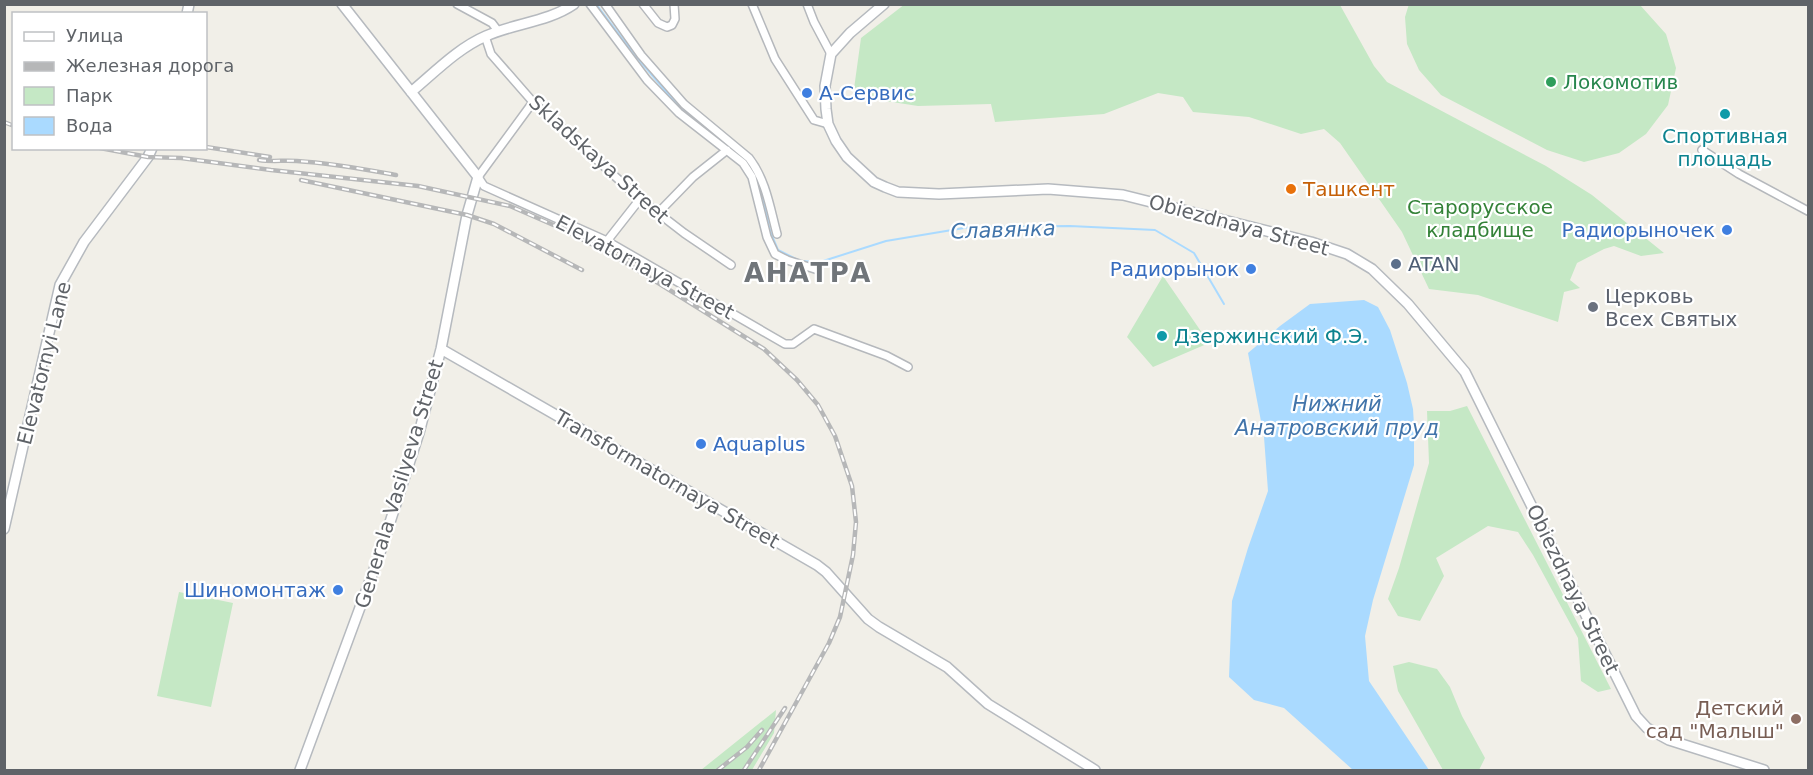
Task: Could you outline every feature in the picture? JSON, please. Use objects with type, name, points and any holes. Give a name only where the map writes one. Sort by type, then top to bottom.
[{"type":"main road","name":"Elevatornaya Street","points":[[342,4],[478,177]]},
{"type":"main road","points":[[411,92],[469,44],[498,31],[566,10],[574,4]]},
{"type":"main road","points":[[831,54],[850,33],[884,4]]},
{"type":"main road","name":"Obiezdnaya Street","points":[[831,54],[825,86],[828,124],[836,141],[847,157],[874,182],[898,192],[939,194],[1048,189],[1123,195],[1311,242],[1347,254],[1372,269],[1408,304],[1465,372],[1636,716],[1647,728],[1669,740],[1764,771]]},
{"type":"main road","name":"Elevatornyi Lane","points":[[4,530],[60,285],[84,242],[151,150]]},
{"type":"main road","name":"Generala Vasilyeva Street","points":[[300,771],[379,556],[419,433],[441,349],[467,215],[478,177]]},
{"type":"main road","name":"Transformatornaya Street","points":[[441,349],[817,565],[868,619],[950,669],[988,704],[1095,771]]},
{"type":"street","points":[[457,4],[492,23],[498,31]]},
{"type":"street","points":[[590,4],[646,80],[679,113],[743,163],[752,177],[767,237],[775,254],[818,270]]},
{"type":"street","points":[[605,4],[641,55],[684,104],[749,158],[761,177],[777,234]]},
{"type":"street","points":[[644,4],[657,23],[667,27],[675,19],[674,4]]},
{"type":"street","points":[[752,4],[775,59],[814,120],[828,124]]},
{"type":"street","points":[[807,4],[831,54]]},
{"type":"street","name":"Skladskaya Street","points":[[485,36],[490,54],[533,102],[640,199],[731,265]]},
{"type":"street","name":"Generala Vasilyeva Street","points":[[478,177],[533,102]]},
{"type":"street","points":[[658,213],[693,177],[727,150]]},
{"type":"street","points":[[1702,150],[1738,174],[1809,211]]},
{"type":"street","name":"Elevatornaya Street","points":[[478,177],[484,186],[607,241],[785,344],[793,344],[814,329],[887,356],[908,367]]},
{"type":"street","points":[[607,241],[640,199]]},
{"type":"green space","name":"Старорусское кладбище","points":[[905,4],[1340,5],[1374,66],[1387,82],[1546,166],[1592,195],[1664,253],[1641,256],[1614,246],[1577,263],[1570,280],[1580,288],[1564,292],[1558,322],[1478,295],[1429,289],[1402,232],[1340,143],[1324,129],[1301,134],[1249,117],[1193,112],[1183,97],[1158,93],[1104,114],[995,122],[991,104],[918,106],[853,96],[861,38]]},
{"type":"green space","name":"Локомотив","points":[[1409,4],[1640,5],[1666,34],[1676,68],[1668,105],[1646,134],[1619,153],[1584,162],[1547,150],[1441,95],[1419,70],[1407,44],[1405,17]]},
{"type":"green space","points":[[1163,276],[1209,343],[1153,367],[1127,337]]},
{"type":"green space","points":[[1467,406],[1611,689],[1598,692],[1581,681],[1578,638],[1518,532],[1488,526],[1436,558],[1444,576],[1420,621],[1398,616],[1388,599],[1429,463],[1427,411],[1450,411]]},
{"type":"green space","points":[[179,592],[233,603],[211,707],[157,696]]},
{"type":"green space","points":[[1409,662],[1437,669],[1450,687],[1462,716],[1485,758],[1479,770],[1443,770],[1398,691],[1393,666]]},
{"type":"green space","points":[[776,710],[774,733],[752,770],[701,770]]},
{"type":"water","name":"Нижний Анатровский пруд","points":[[1364,300],[1378,307],[1390,330],[1407,383],[1414,425],[1414,465],[1373,600],[1365,636],[1369,681],[1429,770],[1353,770],[1284,708],[1254,700],[1229,677],[1232,601],[1268,491],[1264,437],[1248,353],[1310,304]]},
{"type":"waterway","name":"Славянка","points":[[596,4],[634,54],[681,109],[719,137]]},
{"type":"waterway","name":"Славянка","points":[[730,147],[746,161],[759,181],[770,231],[778,250],[800,261],[820,262],[886,241],[970,227],[1070,226],[1155,230],[1194,253],[1224,304]]},
{"type":"railway","points":[[4,122],[12,125]]},
{"type":"railway","points":[[207,147],[270,157]]},
{"type":"railway","points":[[111,150],[148,157],[181,158],[418,186],[510,206],[615,256],[764,349],[797,380],[818,405],[835,436],[852,486],[856,522],[853,555],[840,617],[829,643],[759,770]]},
{"type":"railway","points":[[259,160],[322,163],[396,175]]},
{"type":"railway","points":[[301,180],[467,215],[494,224],[582,270]]},
{"type":"railway","points":[[744,770],[785,708]]},
{"type":"railway","points":[[718,770],[747,747],[762,730]]},
{"type":"place","name":"Локомотив","points":[[1551,82]]},
{"type":"place","name":"А-Сервис","points":[[807,93]]},
{"type":"place","name":"Спортивная площадь","points":[[1725,114]]},
{"type":"place","name":"Ташкент","points":[[1291,189]]},
{"type":"place","name":"Радиорыночек","points":[[1727,230]]},
{"type":"place","name":"ATAN","points":[[1396,264]]},
{"type":"place","name":"Радиорынок","points":[[1251,269]]},
{"type":"place","name":"Церковь Всех Святых","points":[[1593,307]]},
{"type":"place","name":"Дзержинский Ф.Э.","points":[[1162,336]]},
{"type":"place","name":"Aquaplus","points":[[701,444]]},
{"type":"place","name":"Шиномонтаж","points":[[338,590]]},
{"type":"place","name":"Детский сад \"Малыш\"","points":[[1796,719]]},
{"type":"district","name":"АНАТРА","points":[[808,273]]}]
